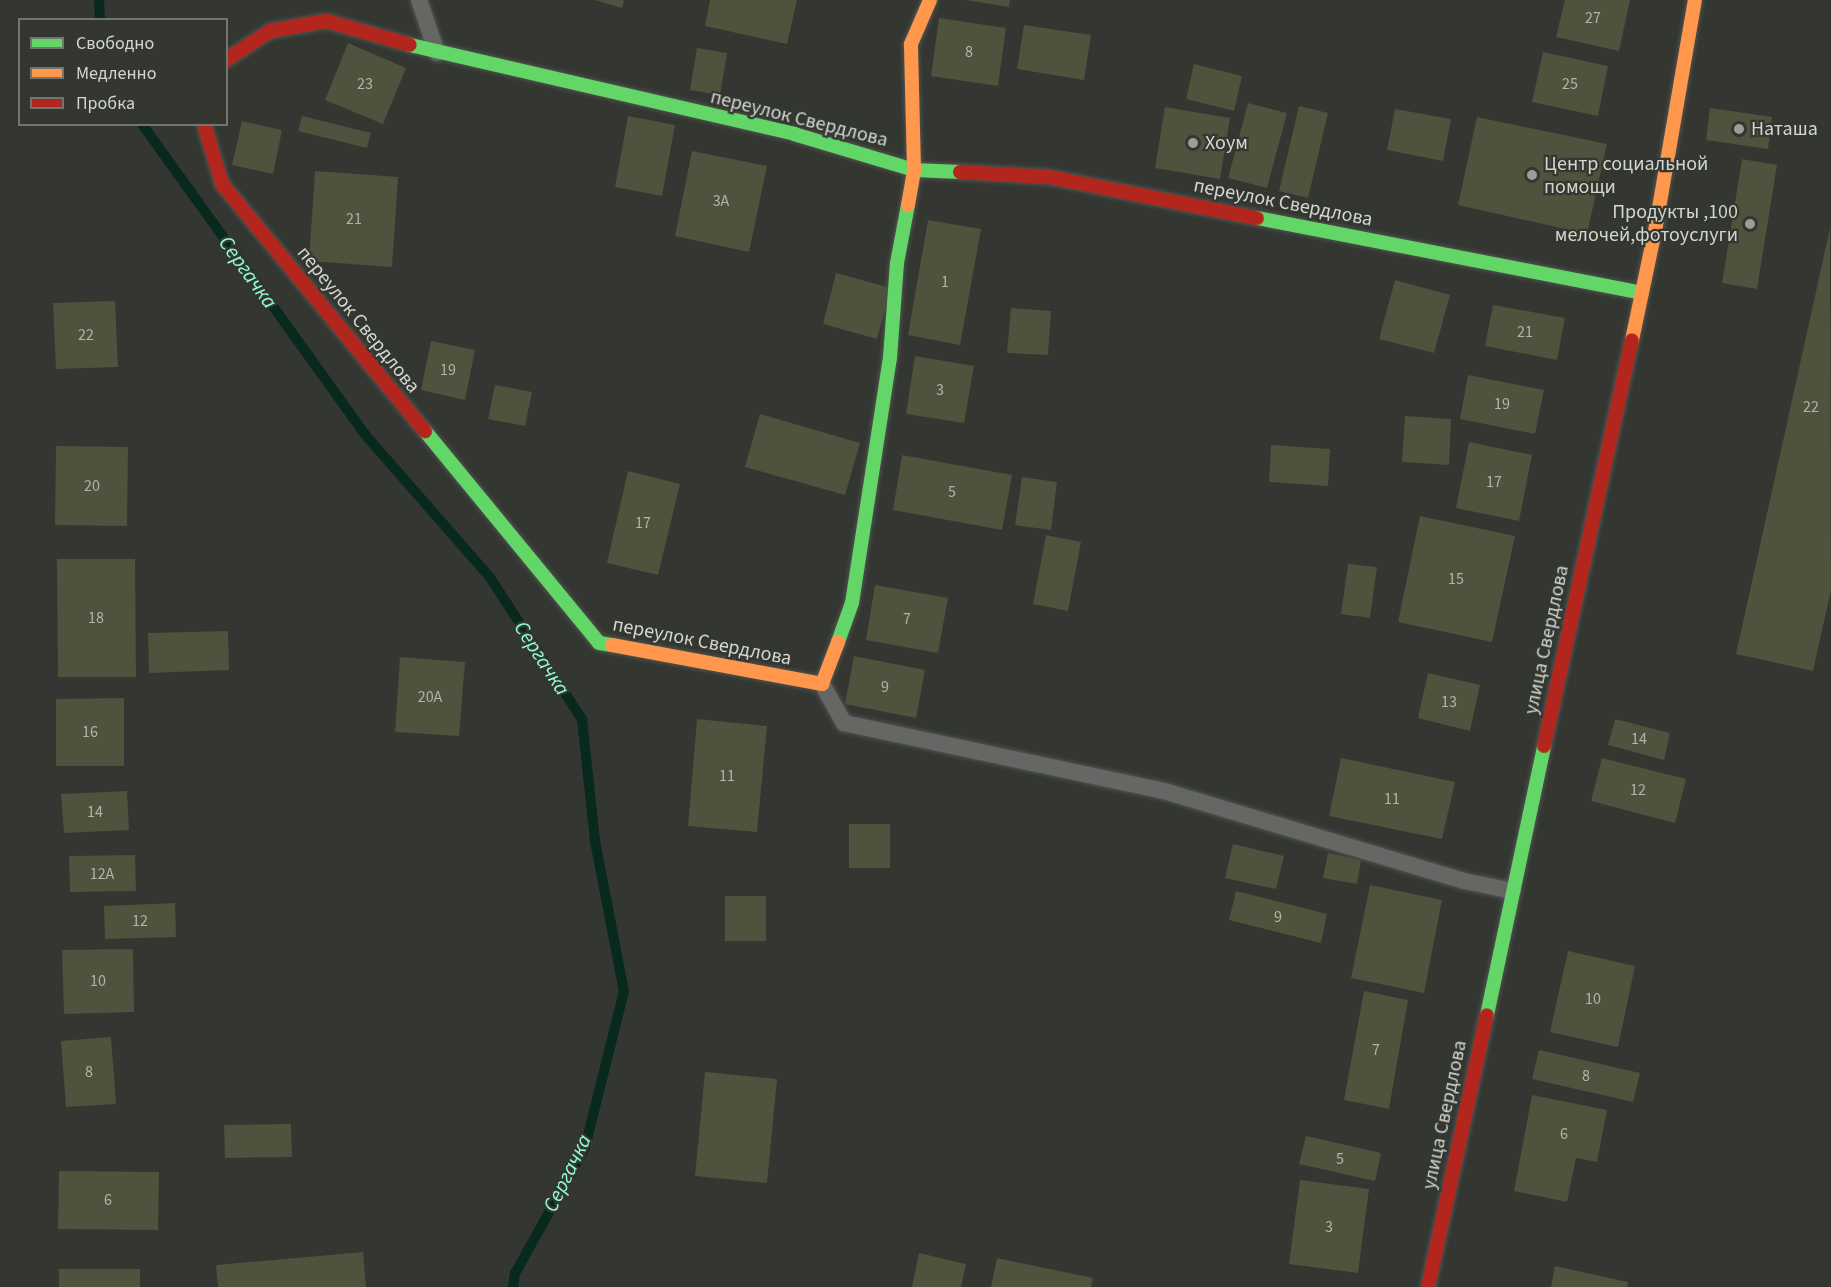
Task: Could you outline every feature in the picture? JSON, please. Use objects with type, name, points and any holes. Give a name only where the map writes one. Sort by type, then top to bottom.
[{"type":"street","name":"переулок Свердлова","points":[[205,126],[222,184],[599,643],[822,684],[852,603],[890,358],[897,263],[914,170],[911,44],[930,0]]},
{"type":"street","name":"улица Свердлова","points":[[1428,1287],[1642,293],[1695,0]]},
{"type":"street","name":"переулок Свердлова","points":[[228,59],[270,31],[326,21],[437,53],[794,134],[914,170],[1049,177],[1642,293]]},
{"type":"lane","points":[[419,0],[437,53]]},
{"type":"lane","points":[[822,684],[844,723],[1164,791],[1464,881],[1513,891]]},
{"type":"building","points":[[595,0],[624,0],[622,8]]},
{"type":"building","points":[[710,0],[797,0],[787,44],[705,26]]},
{"type":"building","points":[[965,0],[1010,0],[1009,7]]},
{"type":"building","points":[[1565,0],[1630,0],[1619,51],[1556,37]]},
{"type":"building","points":[[939,18],[1006,28],[998,86],[931,76]]},
{"type":"building","points":[[1024,25],[1091,35],[1084,80],[1017,69]]},
{"type":"building","points":[[348,43],[406,68],[383,124],[325,100]]},
{"type":"building","points":[[697,48],[727,53],[720,95],[690,90]]},
{"type":"building","points":[[1543,52],[1608,66],[1598,116],[1532,102]]},
{"type":"building","points":[[1194,64],[1242,76],[1234,111],[1186,99]]},
{"type":"building","points":[[1248,103],[1287,113],[1267,188],[1228,178]]},
{"type":"building","points":[[1299,106],[1328,113],[1308,198],[1279,191]]},
{"type":"building","name":"Хоум","points":[[1165,107],[1230,118],[1220,179],[1155,168]]},
{"type":"building","name":"Наташа","points":[[1710,108],[1772,117],[1768,149],[1706,140]]},
{"type":"building","points":[[1395,109],[1451,119],[1443,161],[1387,150]]},
{"type":"building","points":[[302,116],[371,133],[367,148],[298,131]]},
{"type":"building","points":[[628,116],[675,125],[662,196],[615,187]]},
{"type":"building","name":"Центр социальной помощи","points":[[1477,117],[1607,144],[1587,234],[1458,205]]},
{"type":"building","points":[[242,121],[282,130],[273,174],[232,165]]},
{"type":"building","points":[[692,151],[767,166],[749,252],[675,236]]},
{"type":"building","name":"Продукты ,100 мелочей,фотоуслуги","points":[[1742,159],[1777,165],[1757,289],[1722,283]]},
{"type":"building","points":[[315,171],[398,177],[392,267],[309,261]]},
{"type":"building","points":[[928,220],[981,229],[960,345],[908,335]]},
{"type":"building","points":[[1830,228],[1831,590],[1813,671],[1736,654]]},
{"type":"building","points":[[836,273],[891,288],[877,339],[823,324]]},
{"type":"building","points":[[1395,280],[1450,295],[1434,353],[1379,339]]},
{"type":"building","points":[[115,301],[118,367],[56,369],[53,303]]},
{"type":"building","points":[[1493,305],[1565,318],[1557,360],[1485,346]]},
{"type":"building","points":[[1011,308],[1051,311],[1048,355],[1007,353]]},
{"type":"building","points":[[431,341],[475,350],[465,400],[421,390]]},
{"type":"building","points":[[915,356],[974,366],[964,423],[906,414]]},
{"type":"building","points":[[1468,375],[1544,390],[1535,434],[1460,419]]},
{"type":"building","points":[[495,385],[532,392],[525,426],[488,419]]},
{"type":"building","points":[[760,414],[860,443],[845,495],[745,467]]},
{"type":"building","points":[[1405,416],[1451,419],[1449,465],[1402,462]]},
{"type":"building","points":[[1469,442],[1532,455],[1519,521],[1456,508]]},
{"type":"building","points":[[1271,445],[1330,449],[1328,486],[1269,482]]},
{"type":"building","points":[[56,446],[128,447],[127,526],[55,525]]},
{"type":"building","points":[[902,455],[1012,475],[1002,530],[893,510]]},
{"type":"building","points":[[628,471],[680,484],[658,575],[607,563]]},
{"type":"building","points":[[1022,477],[1057,482],[1051,530],[1015,525]]},
{"type":"building","points":[[1420,516],[1515,536],[1492,642],[1398,622]]},
{"type":"building","points":[[1046,535],[1081,542],[1068,611],[1033,604]]},
{"type":"building","points":[[57,559],[135,559],[136,677],[58,677]]},
{"type":"building","points":[[1348,564],[1377,567],[1370,618],[1341,614]]},
{"type":"building","points":[[875,585],[948,598],[938,653],[866,640]]},
{"type":"building","points":[[228,631],[229,670],[149,673],[148,633]]},
{"type":"building","points":[[854,656],[925,670],[916,718],[845,704]]},
{"type":"building","points":[[400,657],[465,662],[459,736],[395,732]]},
{"type":"building","points":[[1428,673],[1480,685],[1470,731],[1418,718]]},
{"type":"building","points":[[124,698],[124,766],[56,766],[56,699]]},
{"type":"building","points":[[697,719],[767,726],[757,832],[688,826]]},
{"type":"building","points":[[1615,719],[1670,733],[1664,760],[1608,745]]},
{"type":"building","points":[[1341,758],[1455,782],[1442,839],[1329,816]]},
{"type":"building","points":[[1602,758],[1686,779],[1675,823],[1591,801]]},
{"type":"building","points":[[127,791],[129,830],[64,833],[61,794]]},
{"type":"building","points":[[849,824],[890,824],[890,868],[849,868]]},
{"type":"building","points":[[1233,844],[1284,856],[1276,889],[1225,878]]},
{"type":"building","points":[[1328,853],[1361,860],[1357,884],[1323,878]]},
{"type":"building","points":[[135,855],[136,891],[70,892],[69,856]]},
{"type":"building","points":[[1370,885],[1442,900],[1424,993],[1351,978]]},
{"type":"building","points":[[1236,891],[1327,914],[1321,943],[1229,920]]},
{"type":"building","points":[[725,896],[766,896],[766,941],[725,941]]},
{"type":"building","points":[[175,903],[176,937],[105,939],[104,906]]},
{"type":"building","points":[[133,949],[134,1012],[64,1014],[62,950]]},
{"type":"building","points":[[1568,951],[1635,966],[1618,1047],[1550,1032]]},
{"type":"building","points":[[1364,991],[1408,1000],[1389,1109],[1344,1100]]},
{"type":"building","points":[[111,1037],[116,1104],[66,1107],[61,1041]]},
{"type":"building","points":[[1539,1050],[1640,1073],[1633,1102],[1532,1079]]},
{"type":"building","points":[[705,1072],[777,1079],[767,1183],[695,1176]]},
{"type":"building","points":[[1532,1095],[1607,1110],[1597,1162],[1576,1158],[1567,1202],[1514,1191]]},
{"type":"building","points":[[291,1124],[292,1157],[225,1158],[224,1125]]},
{"type":"building","points":[[1306,1136],[1381,1153],[1375,1181],[1299,1164]]},
{"type":"building","points":[[59,1171],[159,1172],[158,1230],[58,1229]]},
{"type":"building","points":[[1300,1180],[1369,1189],[1358,1273],[1289,1264]]},
{"type":"building","points":[[363,1252],[366,1287],[218,1287],[216,1265]]},
{"type":"building","points":[[919,1253],[966,1264],[961,1287],[912,1287]]},
{"type":"building","points":[[997,1258],[1093,1278],[1091,1287],[991,1287]]},
{"type":"building","points":[[1555,1266],[1628,1282],[1627,1287],[1551,1287]]},
{"type":"building","points":[[59,1269],[140,1269],[140,1287],[59,1287]]},
{"type":"waterway","name":"Сергачка","points":[[99,0],[100,18]]},
{"type":"waterway","name":"Сергачка","points":[[143,126],[368,438],[489,576],[582,719],[595,841],[624,991],[585,1148],[515,1273],[513,1287]]},
{"type":"traffic: fast","points":[[410,45],[794,134],[914,170],[960,172]]},
{"type":"traffic: fast","points":[[838,642],[852,603],[890,358],[897,263],[908,205]]},
{"type":"traffic: fast","points":[[1257,218],[1642,293]]},
{"type":"traffic: fast","points":[[425,431],[599,643],[612,645]]},
{"type":"traffic: fast","points":[[1487,1015],[1544,746]]},
{"type":"traffic: slow","points":[[908,205],[914,170],[911,44],[930,0]]},
{"type":"traffic: slow","points":[[1632,340],[1655,231],[1695,0]]},
{"type":"traffic: slow","points":[[612,645],[822,684],[838,642]]},
{"type":"traffic: jam","points":[[228,59],[270,31],[326,21],[410,45]]},
{"type":"traffic: jam","points":[[205,126],[222,184],[425,431]]},
{"type":"traffic: jam","points":[[960,172],[1049,177],[1257,218]]},
{"type":"traffic: jam","points":[[1544,746],[1632,340]]},
{"type":"traffic: jam","points":[[1428,1287],[1487,1015]]},
{"type":"place","name":"Наташа","points":[[1739,129]]},
{"type":"place","name":"Хоум","points":[[1193,143]]},
{"type":"place","name":"Центр социальной помощи","points":[[1532,175]]},
{"type":"place","name":"Продукты ,100 мелочей,фотоуслуги","points":[[1750,224]]}]
